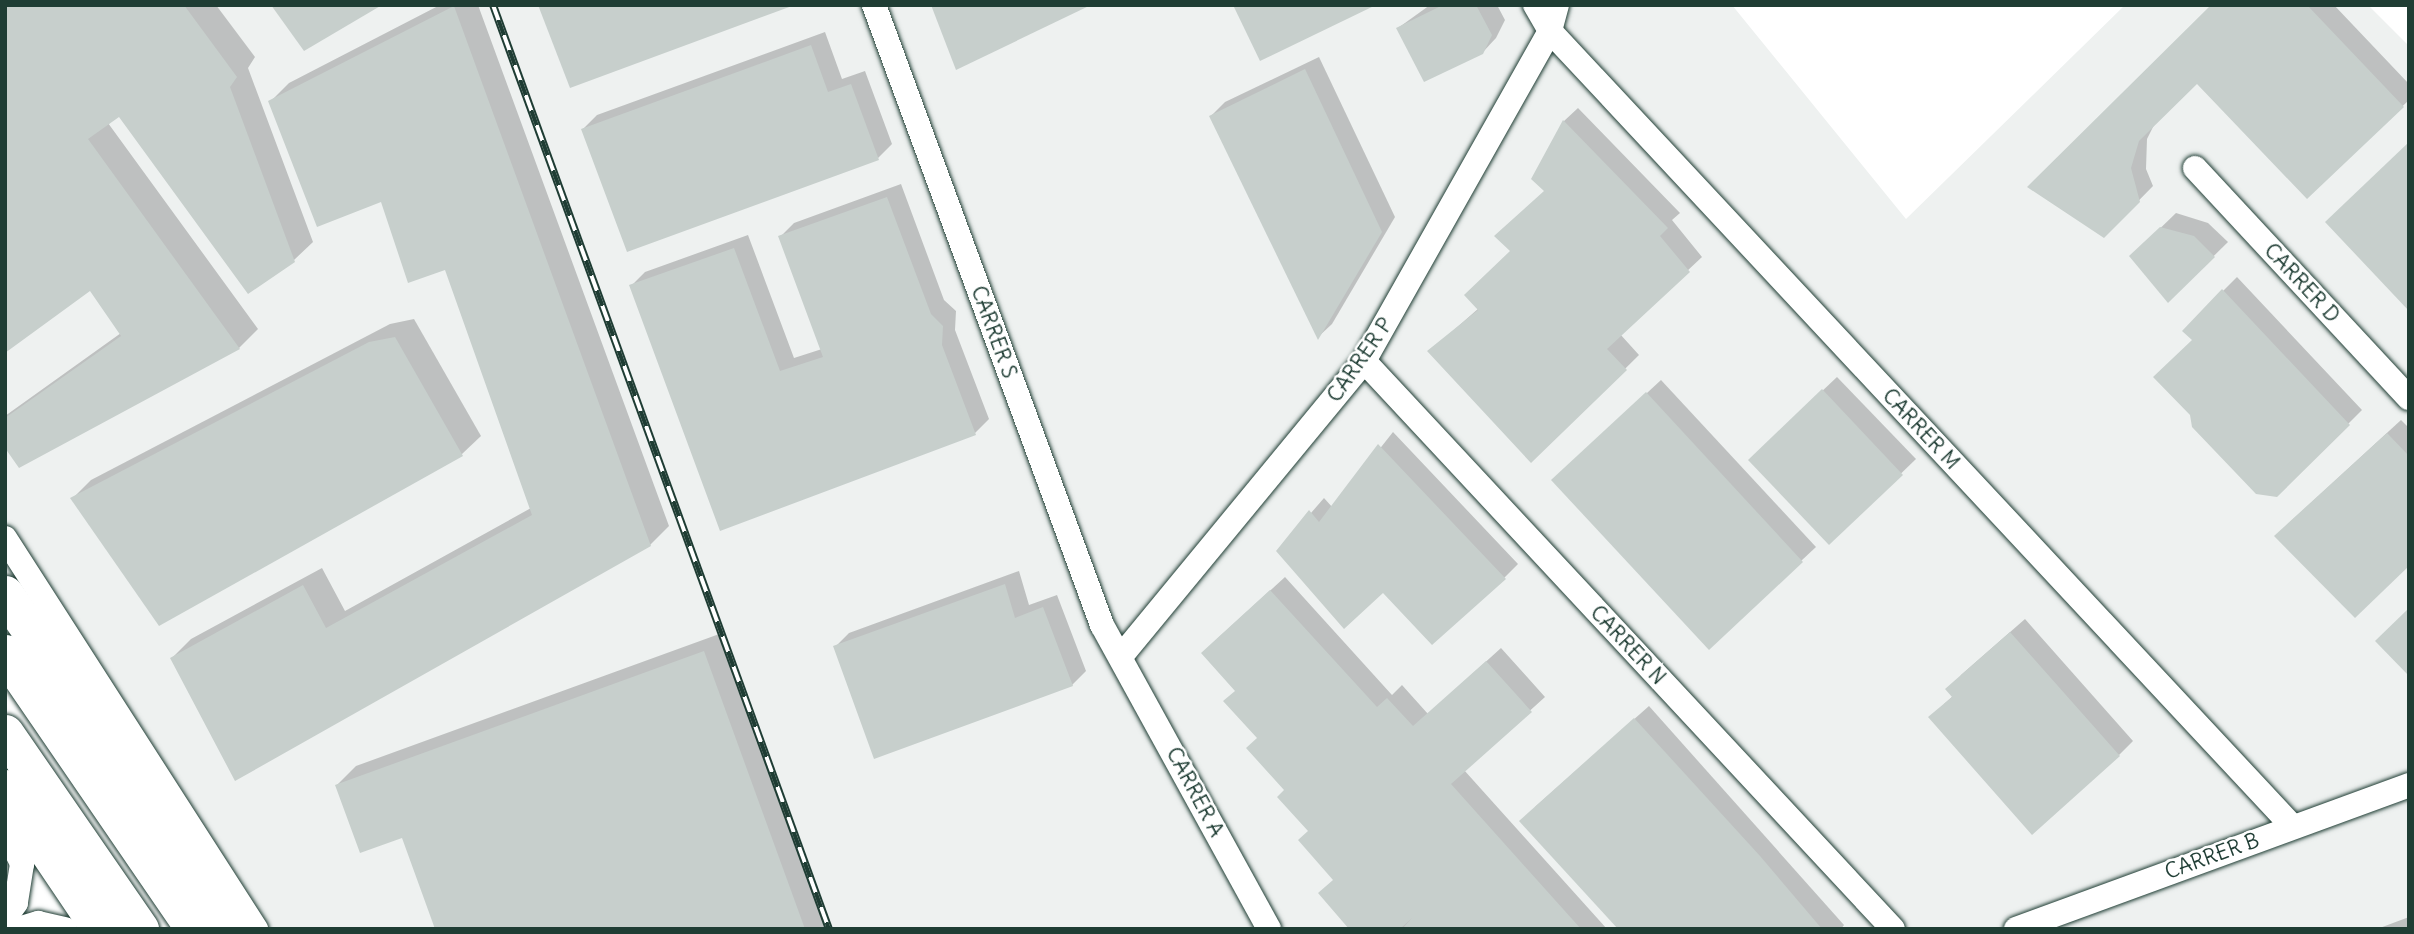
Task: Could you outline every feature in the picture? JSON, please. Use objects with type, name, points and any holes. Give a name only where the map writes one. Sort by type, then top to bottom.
[{"type":"highway","points":[[5,594],[206,885],[229,929]]},
{"type":"highway","points":[[5,653],[194,929]]},
{"type":"highway","points":[[5,733],[140,929]]},
{"type":"highway","points":[[5,788],[100,929]]},
{"type":"highway","points":[[5,813],[82,929]]},
{"type":"street","name":"CARRER S","points":[[874,5],[1102,625],[1122,655]]},
{"type":"street","name":"CARRER M","points":[[1535,5],[1550,31],[2292,826]]},
{"type":"street","name":"CARRER P","points":[[1122,655],[1364,361],[1550,31],[1557,5]]},
{"type":"street","name":"CARRER D","points":[[2195,168],[2409,398]]},
{"type":"street","name":"CARRER N","points":[[1364,361],[1893,929]]},
{"type":"street","points":[[5,538],[256,929]]},
{"type":"street","name":"CARRER A","points":[[1122,655],[1269,929]]},
{"type":"street","name":"CARRER B","points":[[2016,929],[2409,785]]},
{"type":"street","points":[[5,830],[22,864],[16,903],[5,918]]},
{"type":"street","points":[[206,885],[239,929]]},
{"type":"street","points":[[18,929],[38,923],[65,929]]},
{"type":"shaded area","points":[[5,5],[1732,5],[1906,219],[2125,5],[2368,5],[2409,46],[2409,929],[243,929],[5,571]]},
{"type":"building","points":[[5,5],[184,5],[237,77],[230,87],[295,262],[248,294],[119,117],[88,139],[240,349],[19,468],[5,448],[5,418],[121,336],[90,291],[5,353]]},
{"type":"building","points":[[271,5],[382,5],[304,51]]},
{"type":"building","points":[[538,5],[792,5],[792,6],[570,88]]},
{"type":"building","points":[[931,5],[1091,5],[956,70]]},
{"type":"building","points":[[1233,5],[1376,5],[1260,61]]},
{"type":"building","points":[[1443,5],[1476,5],[1492,35],[1483,54],[1424,82],[1396,28]]},
{"type":"building","points":[[2211,5],[2307,5],[2404,107],[2307,199],[2197,84],[2139,141],[2131,168],[2140,202],[2104,238],[2027,187]]},
{"type":"building","points":[[454,6],[651,546],[235,781],[170,658],[303,585],[326,628],[532,515],[445,270],[408,283],[381,202],[317,227],[268,101]]},
{"type":"building","points":[[811,45],[828,92],[851,84],[879,160],[627,252],[581,129]]},
{"type":"building","points":[[1305,69],[1382,232],[1318,340],[1209,116]]},
{"type":"building","points":[[1563,120],[1668,228],[1660,236],[1690,272],[1607,349],[1627,370],[1531,463],[1427,351],[1478,310],[1464,295],[1510,251],[1494,236],[1544,191],[1531,179]]},
{"type":"building","points":[[2409,142],[2409,311],[2325,222]]},
{"type":"building","points":[[887,197],[931,314],[943,326],[942,345],[976,435],[720,531],[629,285],[734,248],[780,371],[823,357],[778,236]]},
{"type":"building","points":[[2160,227],[2194,236],[2215,257],[2168,303],[2129,256]]},
{"type":"building","points":[[2222,289],[2350,425],[2277,497],[2256,494],[2192,427],[2190,415],[2153,377],[2192,340],[2182,331]]},
{"type":"building","points":[[395,337],[463,456],[159,626],[70,498],[369,342]]},
{"type":"building","points":[[1822,389],[1903,475],[1829,545],[1748,460]]},
{"type":"building","points":[[1646,392],[1803,562],[1709,650],[1551,480]]},
{"type":"building","points":[[2387,433],[2409,456],[2409,566],[2355,618],[2274,536]]},
{"type":"building","points":[[1378,444],[1506,579],[1432,645],[1383,593],[1344,629],[1276,551],[1309,510],[1319,522]]},
{"type":"building","points":[[1005,584],[1015,618],[1043,607],[1073,686],[874,759],[833,646]]},
{"type":"building","points":[[1270,590],[1377,707],[1387,698],[1413,726],[1486,661],[1532,712],[1451,784],[1581,929],[1402,929],[1412,918],[1400,929],[1349,929],[1318,893],[1333,880],[1298,840],[1308,831],[1277,797],[1284,790],[1246,748],[1257,738],[1223,701],[1235,691],[1201,653]]},
{"type":"building","points":[[2409,608],[2409,676],[2375,641]]},
{"type":"building","points":[[2010,632],[2120,756],[2032,835],[1928,717],[1952,697],[1945,689]]},
{"type":"building","points":[[704,651],[805,929],[435,929],[402,838],[360,853],[335,785]]},
{"type":"building","points":[[1634,718],[1760,856],[1822,929],[1618,929],[1519,821]]},
{"type":"railway","points":[[493,5],[829,929]]}]
